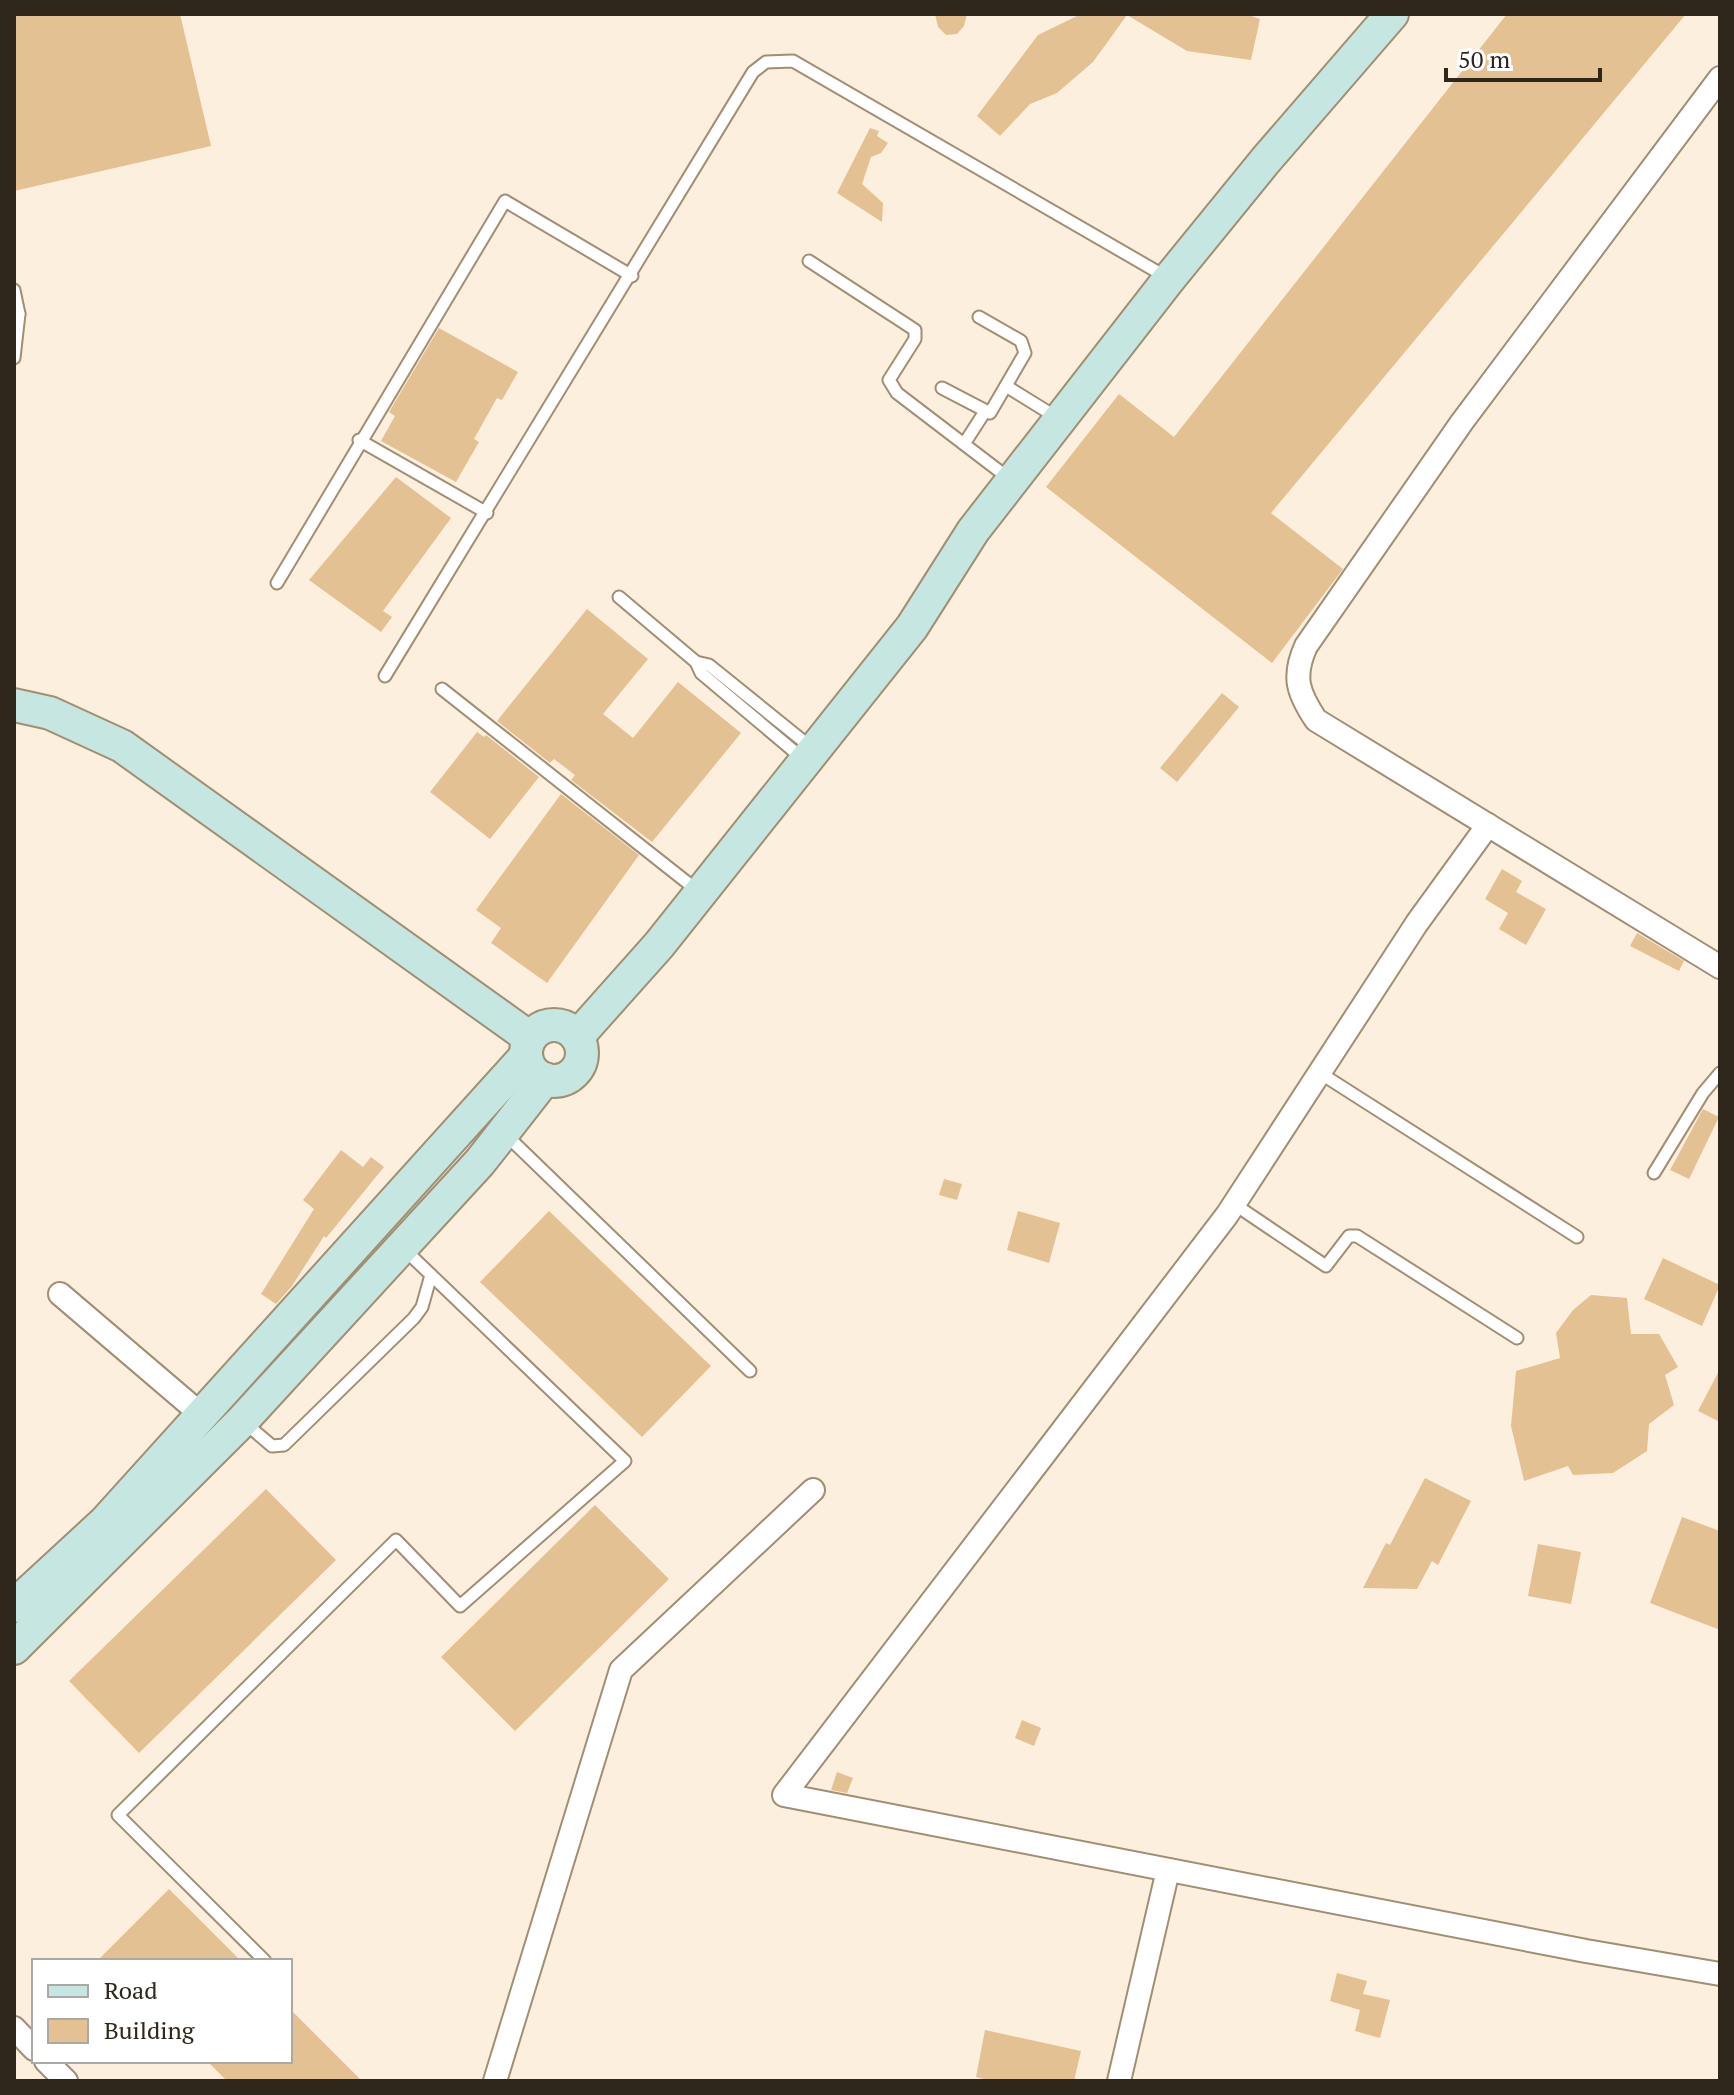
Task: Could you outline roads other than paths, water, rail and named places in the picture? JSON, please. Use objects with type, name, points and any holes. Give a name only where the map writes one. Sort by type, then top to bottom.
[{"type":"street","points":[[577,1037],[659,945],[912,627],[973,531],[1169,279],[1265,161],[1392,14]]},
{"type":"street","points":[[1720,78],[1462,422],[1306,646],[1297,666],[1298,694],[1316,720],[1720,967]]},
{"type":"street","points":[[14,705],[50,713],[122,746],[534,1058],[560,1080],[576,1072],[583,1054],[577,1037],[563,1026],[554,1025],[537,1031],[534,1058],[504,1134],[242,1421],[14,1648]]},
{"type":"street","points":[[1488,825],[1417,923],[1234,1204],[784,1795],[1586,1951],[1720,1974]]},
{"type":"street","points":[[14,1606],[105,1522],[534,1058]]},
{"type":"street","points":[[60,1294],[203,1416]]},
{"type":"street","points":[[495,2081],[621,1670],[813,1490]]},
{"type":"street","points":[[1119,2081],[1168,1870]]},
{"type":"street","points":[[48,2063],[66,2081]]},
{"type":"lane","points":[[385,676],[632,276],[753,72],[766,62],[793,61],[1169,279]]},
{"type":"lane","points":[[277,583],[359,440],[505,201],[632,276]]},
{"type":"lane","points":[[809,261],[915,330],[915,339],[889,380],[897,393],[1012,481]]},
{"type":"lane","points":[[14,290],[14,358]]},
{"type":"lane","points":[[942,388],[984,413],[990,413],[1006,386],[1025,347],[1021,341],[979,317]]},
{"type":"lane","points":[[1006,386],[1061,420]]},
{"type":"lane","points":[[964,444],[984,413]]},
{"type":"lane","points":[[359,440],[487,513]]},
{"type":"lane","points":[[619,597],[696,662],[701,673],[810,755]]},
{"type":"lane","points":[[442,689],[699,892]]},
{"type":"lane","points":[[1320,1073],[1577,1237]]},
{"type":"lane","points":[[1654,1173],[1703,1093],[1720,1073]]},
{"type":"lane","points":[[504,1134],[750,1371]]},
{"type":"lane","points":[[1234,1204],[1326,1266],[1349,1236],[1357,1236],[1517,1338]]},
{"type":"lane","points":[[263,1959],[118,1815],[396,1540],[460,1606],[625,1461],[402,1247]]},
{"type":"lane","points":[[242,1421],[272,1446],[284,1445],[414,1318],[422,1307],[431,1275]]}]
